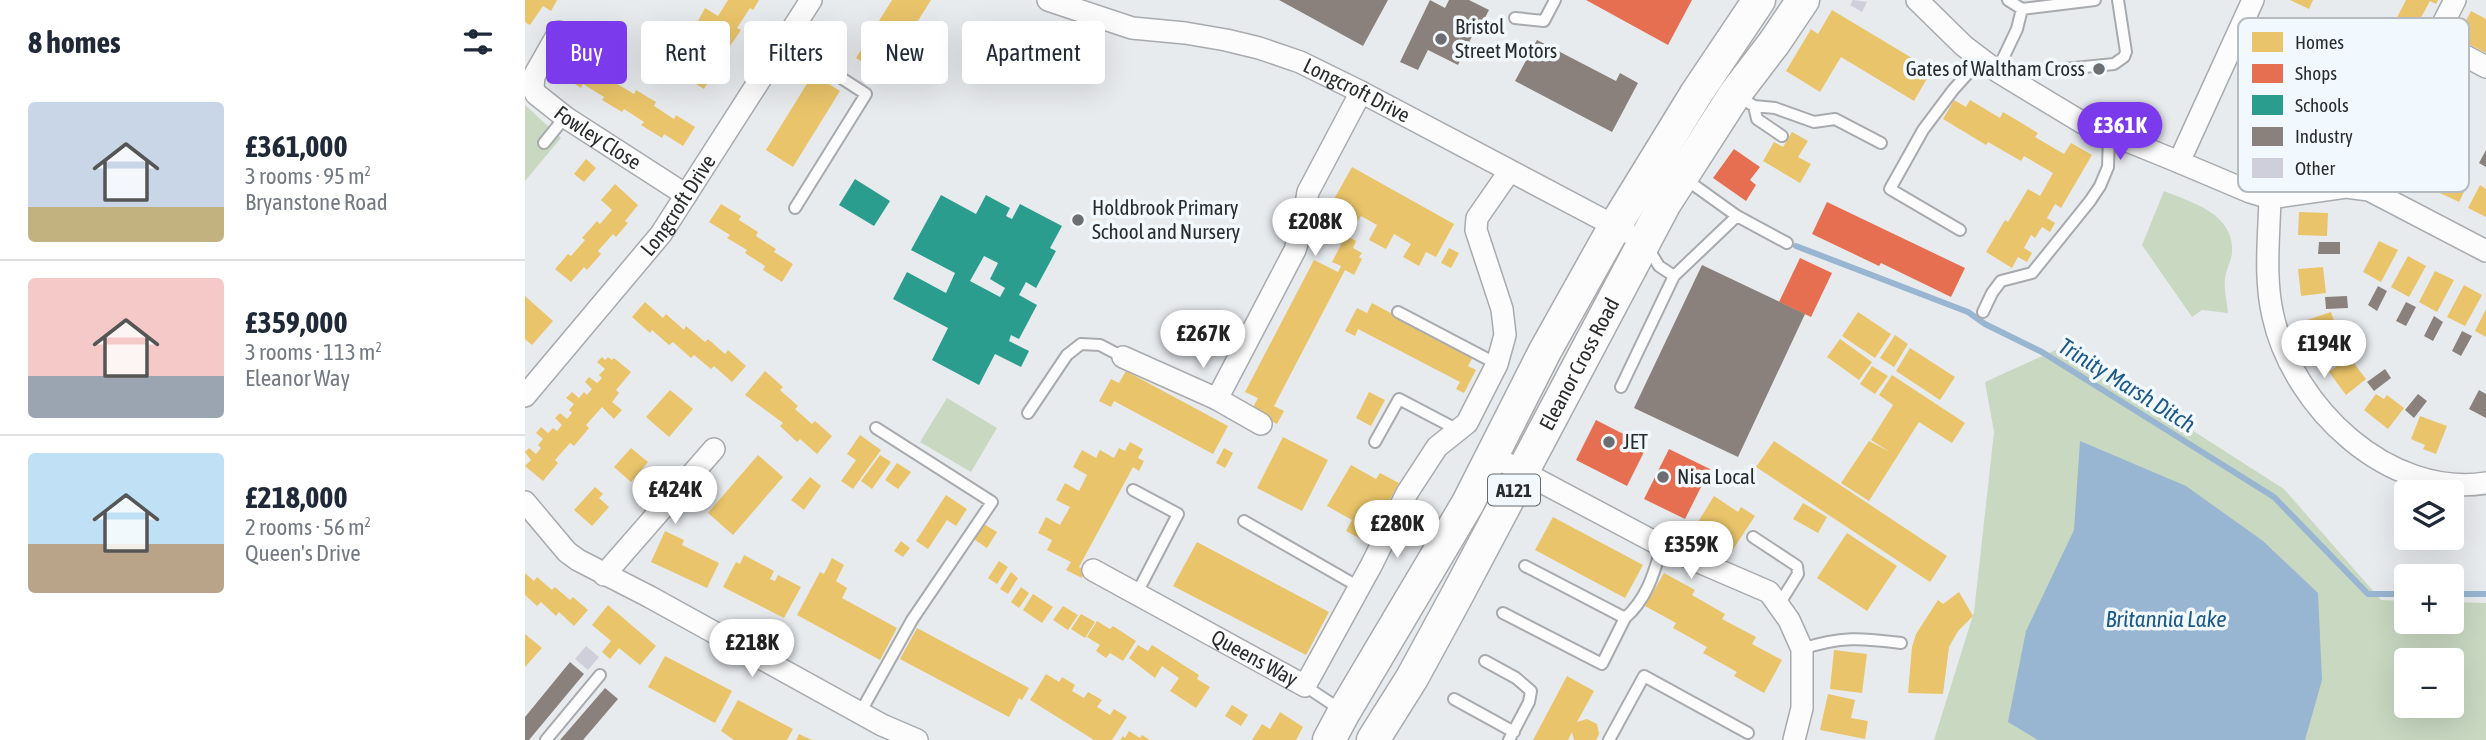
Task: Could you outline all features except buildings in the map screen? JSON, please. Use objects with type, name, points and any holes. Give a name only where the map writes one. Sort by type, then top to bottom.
[{"type":"main road","name":"Eleanor Cross Road","points":[[1329,740],[1468,503],[1491,455],[1615,226],[1696,94],[1759,0]]},
{"type":"main road","name":"Eleanor Cross Road","points":[[1373,740],[1412,678],[1524,472],[1643,241],[1682,177],[1744,100],[1775,43],[1803,0]]},
{"type":"street","name":"Longcroft Drive","points":[[797,21],[811,0]]},
{"type":"street","name":"Longcroft Drive","points":[[1048,0],[1132,28],[1185,33],[1259,48],[1300,62],[1643,241]]},
{"type":"street","points":[[1917,0],[1989,65],[2083,123],[2238,187]]},
{"type":"street","points":[[2245,18],[2253,0]]},
{"type":"street","points":[[2446,18],[2455,0]]},
{"type":"street","points":[[2179,162],[2238,33]]},
{"type":"street","name":"Fowley Close","points":[[546,54],[537,69],[533,88],[541,99],[686,195]]},
{"type":"street","points":[[2469,58],[2486,67]]},
{"type":"street","name":"Longcroft Drive","points":[[528,387],[645,255],[757,84]]},
{"type":"street","points":[[1217,399],[1295,250],[1308,192],[1360,92]]},
{"type":"street","name":"Queens Way","points":[[1093,570],[1305,686],[1428,457],[1467,423],[1497,364],[1505,335],[1502,309],[1476,230],[1477,218],[1509,172]]},
{"type":"street","points":[[2249,192],[2270,198],[2319,192]]},
{"type":"street","points":[[2373,192],[2486,251]]},
{"type":"street","points":[[2270,198],[2268,266],[2273,316],[2277,332],[2297,376],[2320,410],[2373,455],[2408,474],[2453,486],[2486,483]]},
{"type":"street","points":[[1123,357],[1217,399],[1261,425]]},
{"type":"street","points":[[604,575],[713,449]]},
{"type":"street","points":[[1491,455],[1661,546],[1769,592],[1789,620],[1802,649],[1802,708],[1794,740]]},
{"type":"street","points":[[525,502],[567,552],[604,575],[650,597],[860,713],[917,740]]},
{"type":"lane","points":[[1515,18],[1544,21],[1555,0]]},
{"type":"lane","points":[[2008,0],[2022,9],[2095,0]]},
{"type":"lane","points":[[2064,69],[2114,64],[2124,57],[2126,52],[2117,0]]},
{"type":"lane","points":[[1960,230],[1890,189],[1923,130],[1953,90],[1989,65],[2017,29],[2022,9]]},
{"type":"lane","points":[[795,208],[866,94],[847,82]]},
{"type":"lane","points":[[1744,100],[1757,119],[1782,136]]},
{"type":"lane","points":[[1744,100],[1814,122],[1835,119],[1881,143]]},
{"type":"lane","points":[[544,143],[565,117]]},
{"type":"lane","points":[[1983,312],[2001,281],[2032,274],[2090,201],[2105,178],[2109,136]]},
{"type":"lane","points":[[1682,177],[1737,216],[1787,243]]},
{"type":"lane","points":[[1621,387],[1674,276],[1737,216]]},
{"type":"lane","points":[[1643,241],[1659,266],[1674,276]]},
{"type":"lane","points":[[1398,312],[1497,364]]},
{"type":"lane","points":[[1028,413],[1067,355],[1081,344],[1100,345],[1123,357]]},
{"type":"lane","points":[[1375,442],[1399,399],[1458,430]]},
{"type":"lane","points":[[860,713],[912,620],[992,502],[876,428]]},
{"type":"lane","points":[[1133,490],[1178,514],[1137,593]]},
{"type":"lane","points":[[1244,521],[1359,587]]},
{"type":"lane","points":[[1753,537],[1797,566],[1798,574],[1778,606]]},
{"type":"lane","points":[[1503,613],[1602,664],[1625,618],[1637,607],[1651,581],[1661,546]]},
{"type":"lane","points":[[1525,566],[1625,618]]},
{"type":"lane","points":[[1802,649],[1828,640],[1859,638],[1901,643]]},
{"type":"lane","points":[[1454,699],[1511,736],[1529,702],[1531,691],[1516,678],[1485,661]]},
{"type":"lane","points":[[546,740],[600,675]]},
{"type":"lane","points":[[1609,740],[1644,676],[1748,733]]},
{"type":"lane","points":[[1305,686],[1343,712]]},
{"type":"green space","points":[[525,105],[561,138],[525,181]]},
{"type":"green space","points":[[2164,191],[2210,212],[2227,229],[2232,253],[2225,280],[2228,313],[2202,310],[2192,317],[2142,245]]},
{"type":"green space","points":[[2062,347],[2284,489],[2381,600],[2394,601],[2394,634],[2464,634],[2464,602],[2486,603],[2486,740],[1934,740],[1974,612],[1994,432],[1985,382]]},
{"type":"green space","points":[[947,398],[997,428],[971,472],[920,442]]},
{"type":"water","name":"Britannia Lake","points":[[2080,441],[2186,486],[2263,541],[2318,593],[2322,680],[2305,740],[2038,740],[2008,722],[2026,631],[2074,530]]},
{"type":"waterway","name":"Trinity Marsh Ditch","points":[[1796,246],[1968,312],[1985,324],[2042,352],[2274,497],[2368,594],[2394,594]]},
{"type":"waterway","name":"Trinity Marsh Ditch","points":[[2464,594],[2486,594]]},
{"type":"place","name":"Bristol Street Motors","points":[[1441,39]]},
{"type":"place","name":"Gates of Waltham Cross","points":[[2099,69]]},
{"type":"place","name":"Holdbrook Primary School and Nursery","points":[[1078,220]]},
{"type":"place","name":"JET","points":[[1609,442]]},
{"type":"place","name":"Nisa Local","points":[[1663,477]]}]
